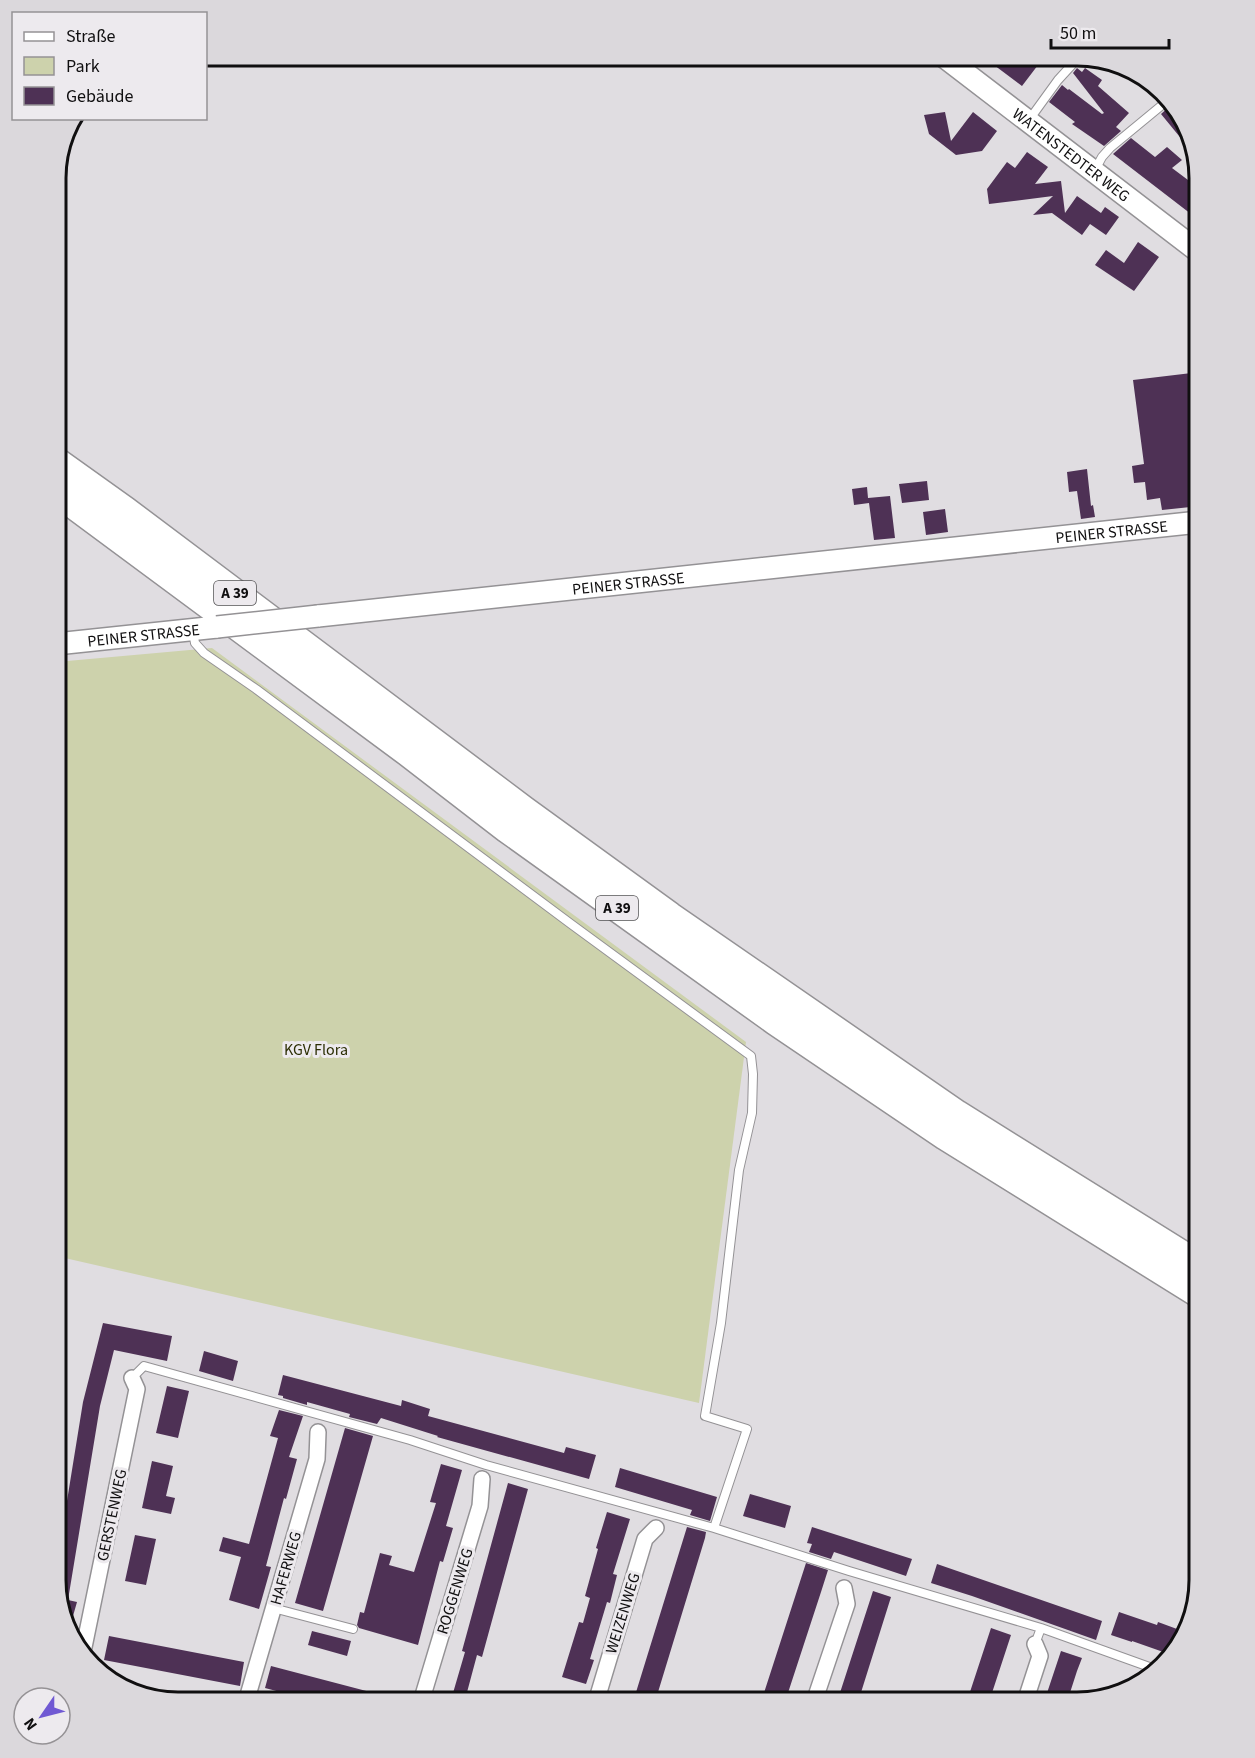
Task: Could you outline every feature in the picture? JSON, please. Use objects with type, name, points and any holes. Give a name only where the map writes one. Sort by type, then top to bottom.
[{"type":"highway","name":"A 39","points":[[66,468],[524,810],[670,916],[957,1114],[1189,1258]]},
{"type":"highway","name":"A 39","points":[[66,499],[407,752],[507,829],[775,1022],[945,1136],[1189,1286]]},
{"type":"street","name":"WATENSTEDTER WEG","points":[[956,66],[1189,244]]},
{"type":"street","name":"PEINER STRASSE","points":[[66,643],[1189,523]]},
{"type":"street","name":"GERSTENWEG","points":[[85,1642],[137,1389],[132,1378]]},
{"type":"street","name":"HAFERWEG","points":[[249,1692],[317,1459],[318,1432]]},
{"type":"street","name":"ROGGENWEG","points":[[424,1692],[480,1506],[484,1472]]},
{"type":"street","name":"WEIZENWEG","points":[[599,1692],[645,1539],[658,1521]]},
{"type":"street","points":[[817,1692],[847,1604],[844,1587]]},
{"type":"street","points":[[1028,1692],[1040,1656],[1035,1644]]},
{"type":"lane","points":[[1029,121],[1071,66]]},
{"type":"lane","points":[[1094,171],[1110,148],[1162,105]]},
{"type":"lane","points":[[192,630],[195,643],[204,653],[256,689],[751,1056],[752,1113],[739,1170],[721,1323],[705,1416],[747,1429],[714,1528]]},
{"type":"lane","points":[[132,1378],[144,1366],[410,1440],[484,1472],[658,1521],[714,1528],[1041,1628],[1148,1666]]},
{"type":"lane","points":[[318,1432],[324,1416]]},
{"type":"lane","points":[[844,1587],[849,1571]]},
{"type":"lane","points":[[273,1608],[353,1629]]},
{"type":"lane","points":[[1035,1644],[1041,1628]]},
{"type":"green space","name":"KGV Flora","points":[[212,648],[746,1042],[699,1403],[66,1258],[66,661]]},
{"type":"building","points":[[995,66],[1037,66],[1022,86]]},
{"type":"building","points":[[1077,68],[1082,72],[1085,68],[1102,80],[1098,86],[1129,113],[1116,127],[1121,131],[1104,146],[1072,124],[1075,122],[1049,102],[1062,85],[1102,114],[1104,113],[1073,73]]},
{"type":"building","points":[[1166,110],[1181,139],[1161,114]]},
{"type":"building","points":[[945,112],[951,141],[973,112],[997,131],[982,151],[956,155],[929,134],[924,115]]},
{"type":"building","points":[[1131,138],[1155,157],[1167,147],[1182,160],[1172,168],[1189,181],[1189,212],[1113,154]]},
{"type":"building","points":[[1027,152],[1048,167],[1035,184],[1061,181],[1065,213],[1077,196],[1101,213],[1105,207],[1119,217],[1106,235],[1090,224],[1082,235],[1052,213],[1033,215],[1053,196],[989,204],[987,189],[1007,162],[1015,168]]},
{"type":"building","points":[[1138,242],[1159,257],[1134,291],[1095,265],[1106,250],[1124,263]]},
{"type":"building","points":[[1189,373],[1189,507],[1162,510],[1160,498],[1147,500],[1145,482],[1134,483],[1132,466],[1144,464],[1133,380]]},
{"type":"building","points":[[1087,469],[1091,506],[1093,505],[1095,517],[1081,519],[1077,491],[1069,492],[1067,472]]},
{"type":"building","points":[[927,481],[929,500],[902,503],[899,484]]},
{"type":"building","points":[[867,487],[868,498],[890,496],[895,538],[874,540],[869,503],[854,505],[852,489]]},
{"type":"building","points":[[945,509],[948,532],[926,535],[923,512]]},
{"type":"building","points":[[103,1323],[172,1336],[167,1361],[114,1350],[100,1406],[68,1599],[66,1507],[83,1402]]},
{"type":"building","points":[[204,1351],[238,1361],[233,1381],[199,1371]]},
{"type":"building","points":[[283,1375],[401,1406],[402,1400],[430,1409],[428,1416],[564,1453],[566,1447],[596,1455],[589,1479],[437,1437],[381,1418],[377,1424],[307,1402],[307,1405],[283,1398],[278,1395]]},
{"type":"building","points":[[167,1386],[189,1391],[178,1438],[156,1433]]},
{"type":"building","points":[[279,1410],[303,1416],[289,1457],[297,1459],[266,1566],[271,1567],[259,1609],[229,1600],[241,1557],[219,1551],[223,1537],[249,1544],[278,1438],[270,1436]]},
{"type":"building","points":[[345,1428],[373,1436],[323,1611],[295,1603]]},
{"type":"building","points":[[152,1461],[173,1466],[166,1496],[175,1498],[171,1514],[142,1508]]},
{"type":"building","points":[[441,1464],[462,1470],[446,1526],[453,1528],[443,1562],[440,1561],[418,1645],[359,1628],[357,1625],[360,1612],[364,1613],[380,1553],[392,1556],[389,1565],[414,1572],[436,1503],[430,1502]]},
{"type":"building","points":[[620,1468],[717,1497],[710,1521],[690,1515],[692,1510],[615,1487]]},
{"type":"building","points":[[508,1483],[528,1489],[482,1657],[477,1655],[467,1692],[453,1692],[465,1652],[462,1651]]},
{"type":"building","points":[[750,1494],[791,1506],[785,1528],[743,1516]]},
{"type":"building","points":[[607,1512],[630,1519],[613,1574],[617,1575],[610,1603],[607,1602],[590,1659],[594,1660],[586,1684],[562,1677],[579,1622],[583,1623],[590,1598],[585,1596]]},
{"type":"building","points":[[687,1527],[706,1532],[658,1692],[636,1692]]},
{"type":"building","points":[[812,1527],[912,1559],[906,1576],[834,1552],[831,1559],[809,1552],[812,1544],[807,1543]]},
{"type":"building","points":[[135,1535],[156,1539],[146,1585],[125,1581]]},
{"type":"building","points":[[806,1563],[828,1570],[788,1692],[764,1692]]},
{"type":"building","points":[[937,1564],[1102,1621],[1096,1640],[931,1583]]},
{"type":"building","points":[[873,1591],[891,1597],[861,1692],[840,1692]]},
{"type":"building","points":[[68,1600],[77,1602],[73,1617]]},
{"type":"building","points":[[1119,1612],[1177,1629],[1163,1652],[1111,1635]]},
{"type":"building","points":[[991,1628],[1011,1635],[992,1692],[970,1692]]},
{"type":"building","points":[[312,1631],[351,1641],[347,1656],[308,1645]]},
{"type":"building","points":[[109,1636],[244,1662],[240,1686],[104,1660]]},
{"type":"building","points":[[1061,1651],[1082,1658],[1070,1692],[1047,1692]]},
{"type":"building","points":[[271,1666],[370,1692],[280,1692],[265,1688]]}]
